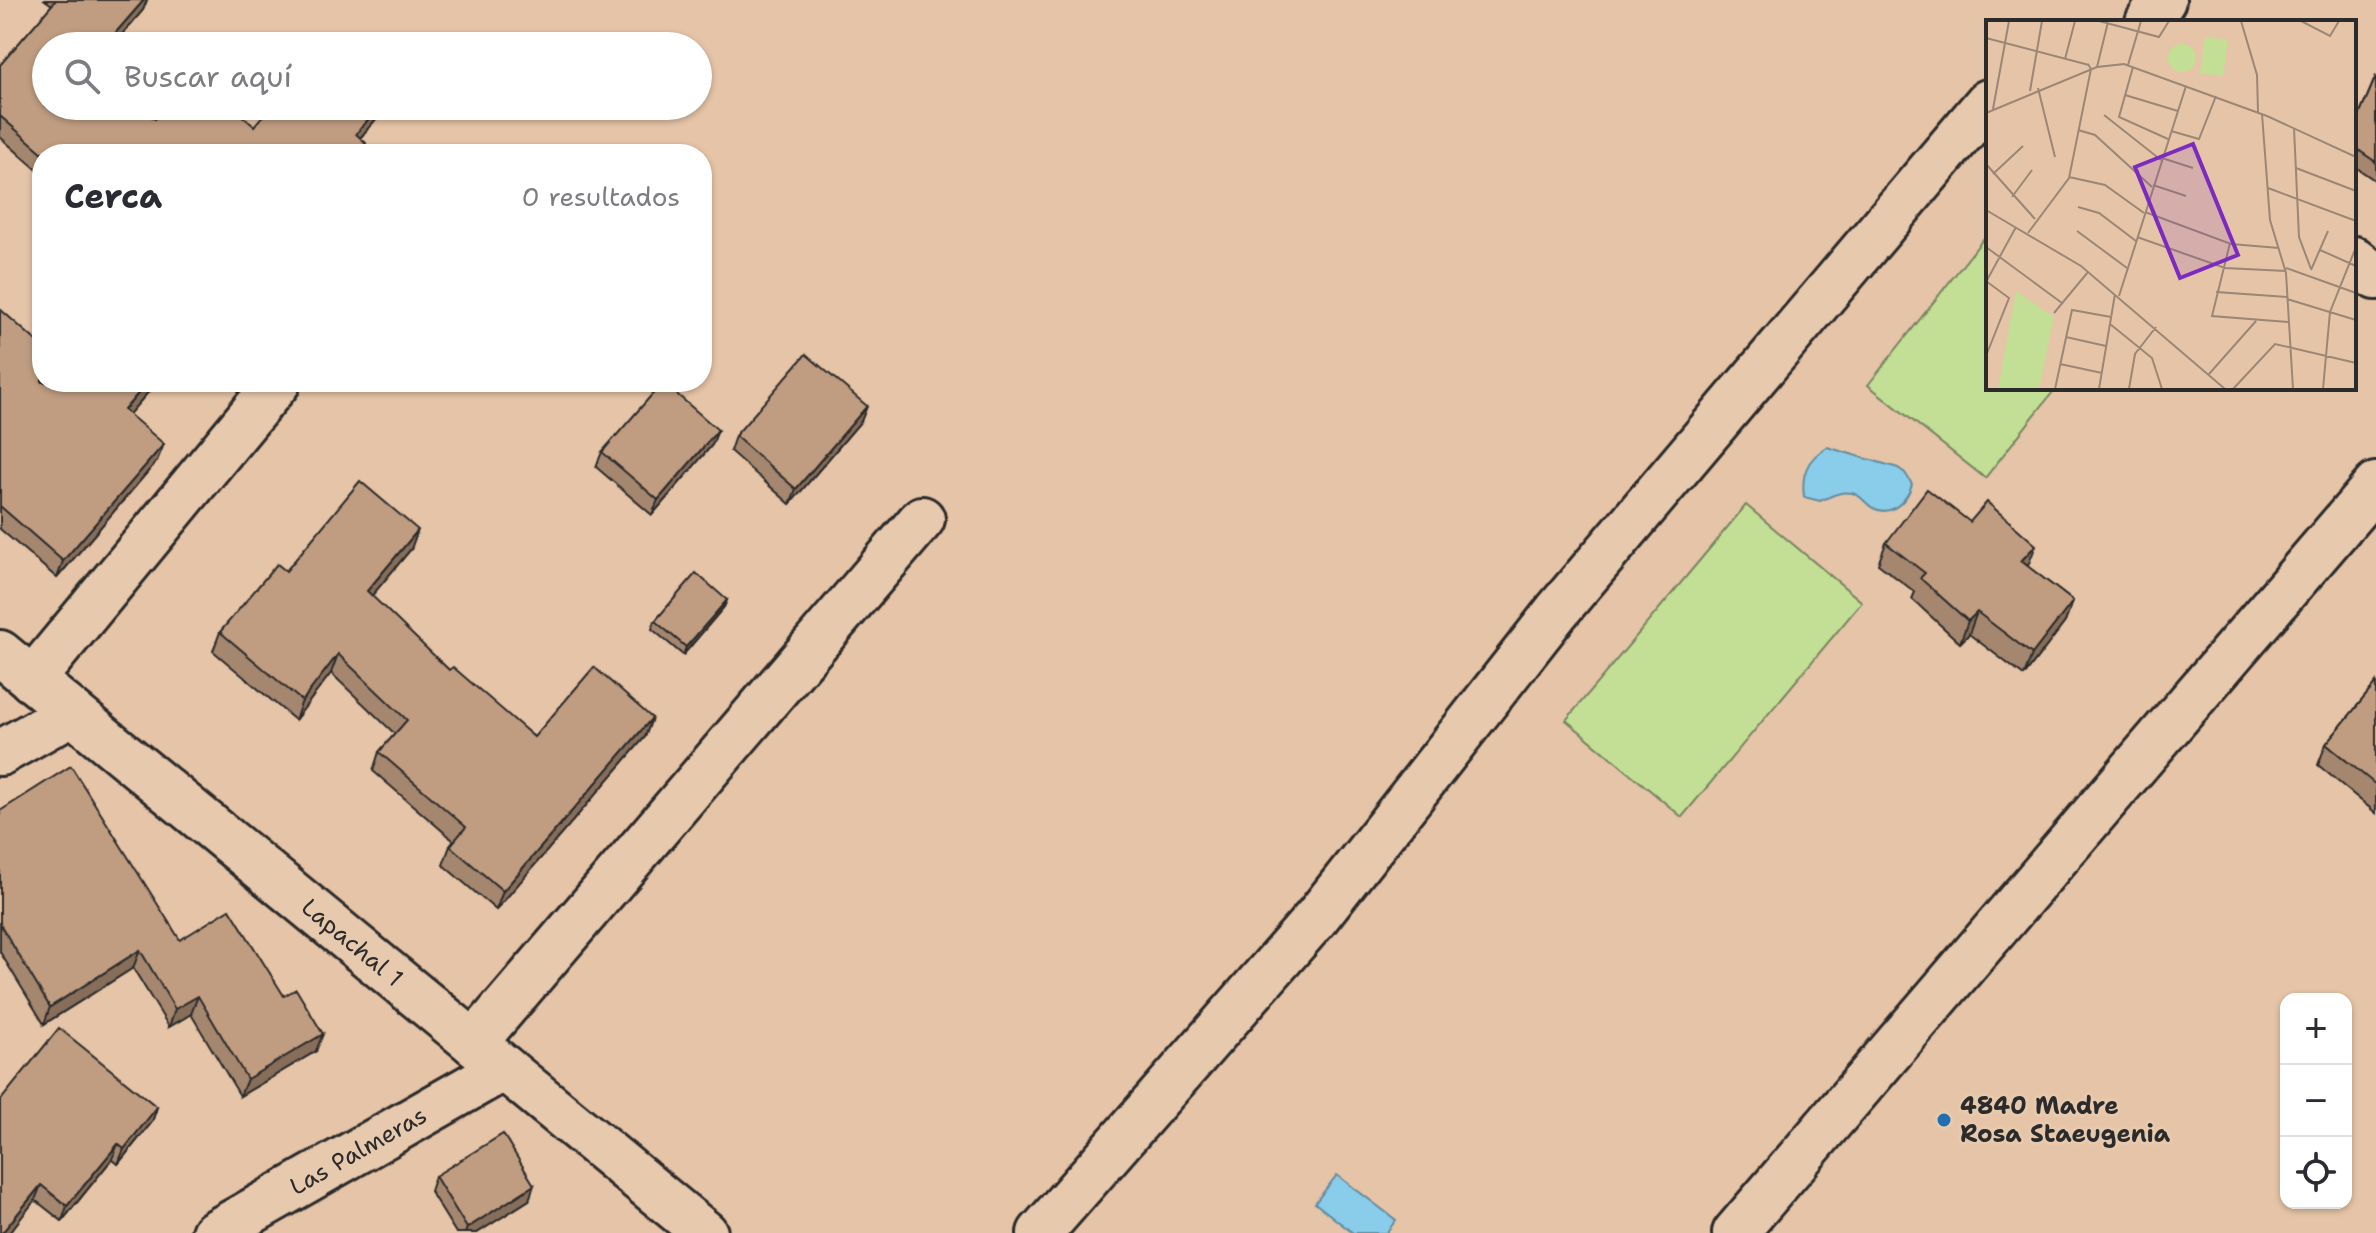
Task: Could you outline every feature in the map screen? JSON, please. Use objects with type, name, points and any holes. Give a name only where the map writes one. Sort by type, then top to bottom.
[{"type":"street","points":[[2149,20],[2163,0]]},
{"type":"street","points":[[1040,1233],[1316,918],[1557,611],[1986,104]]},
{"type":"street","points":[[2356,261],[2376,277]]},
{"type":"street","points":[[16,666],[269,392]]},
{"type":"street","points":[[1735,1233],[2376,485]]},
{"type":"street","name":"Las Palmeras","points":[[214,1233],[489,1056],[922,519]]},
{"type":"street","name":"Lapachal 1","points":[[16,666],[705,1233]]},
{"type":"street","points":[[0,753],[71,713]]},
{"type":"green space","points":[[1986,236],[1986,390],[2054,390],[1985,478],[1868,385]]},
{"type":"green space","points":[[1746,505],[1862,602],[1682,817],[1566,720]]},
{"type":"water","points":[[1827,447],[1898,468],[1912,484],[1907,495],[1887,511],[1873,508],[1852,493],[1840,493],[1820,501],[1804,497],[1807,468]]},
{"type":"water","points":[[1337,1175],[1396,1220],[1386,1233],[1353,1233],[1315,1203]]},
{"type":"building","points":[[56,0],[144,0],[116,32],[32,32],[32,120],[247,120],[254,126],[259,120],[368,120],[356,134],[366,143],[32,144],[0,116],[0,65]]},
{"type":"building","points":[[2376,76],[2376,162],[2356,148],[2356,123]]},
{"type":"building","points":[[0,309],[32,337],[32,392],[139,392],[124,410],[164,444],[63,561],[0,506]]},
{"type":"building","points":[[806,354],[867,406],[796,489],[735,436]]},
{"type":"building","points":[[654,392],[674,392],[718,430],[658,500],[602,452]]},
{"type":"building","points":[[360,481],[418,530],[367,591],[449,670],[453,667],[534,737],[594,667],[652,718],[503,891],[450,846],[466,827],[379,752],[407,720],[338,654],[302,701],[220,632],[277,564],[286,571]]},
{"type":"building","points":[[1927,489],[1970,522],[1987,502],[2036,545],[2021,561],[2073,601],[2032,654],[1977,612],[1968,621],[1920,578],[1925,573],[1886,543]]},
{"type":"building","points":[[696,573],[727,600],[686,647],[655,621]]},
{"type":"building","points":[[2376,683],[2376,785],[2326,744]]},
{"type":"building","points":[[71,766],[180,940],[230,909],[284,996],[296,989],[323,1034],[247,1079],[198,996],[175,1009],[140,950],[50,1007],[0,924],[0,811]]},
{"type":"building","points":[[59,1028],[157,1107],[124,1149],[118,1144],[67,1206],[41,1185],[0,1233],[0,1101]]},
{"type":"building","points":[[503,1134],[534,1185],[467,1228],[435,1176]]},
{"type":"place","name":"4840 Madre Rosa Staeugenia","points":[[1944,1120]]}]
